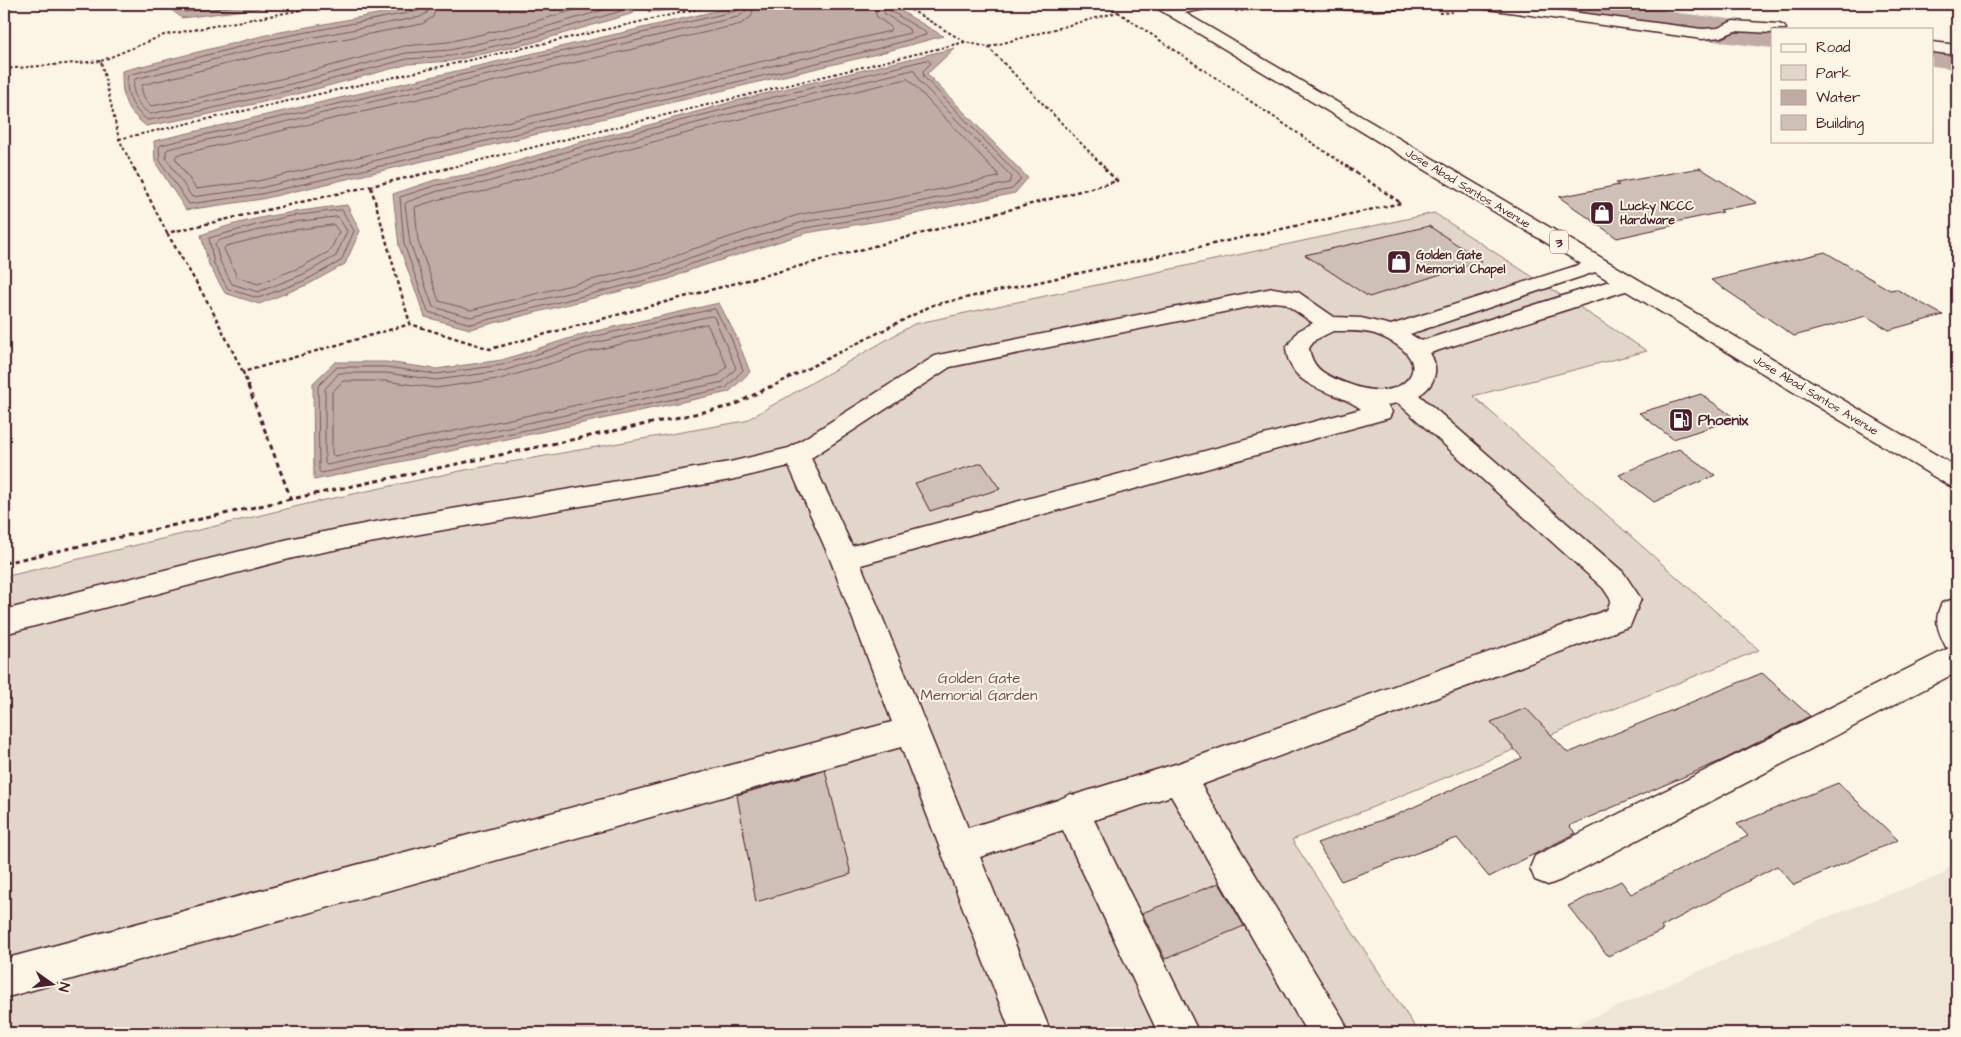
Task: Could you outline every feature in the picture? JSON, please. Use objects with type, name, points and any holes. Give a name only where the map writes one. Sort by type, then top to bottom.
[{"type":"main road","points":[[1166,7],[1211,4]]},
{"type":"main road","points":[[1340,4],[1364,6],[1414,4]]},
{"type":"main road","points":[[1480,4],[1702,34],[1727,29],[1771,29]]},
{"type":"main road","name":"Jose Abad Santos Avenue","points":[[1166,7],[1957,479]]},
{"type":"main road","points":[[1934,47],[1957,50]]},
{"type":"main road","points":[[1392,332],[1597,265]]},
{"type":"main road","points":[[1417,350],[1627,283]]},
{"type":"main road","points":[[4,622],[293,548],[379,531],[730,470],[797,455],[943,361],[1273,295],[1290,297],[1329,324]]},
{"type":"main road","points":[[1329,324],[1360,324],[1392,332],[1417,350],[1426,370],[1423,380],[1415,388],[1404,394],[1384,398],[1361,397],[1337,391],[1316,381],[1303,367],[1297,353],[1300,340],[1311,330],[1329,324]]},
{"type":"main road","points":[[959,846],[1070,810],[1179,778],[1619,618],[1626,599],[1613,580],[1404,394]]},
{"type":"main road","points":[[844,559],[1380,412],[1361,397]]},
{"type":"main road","points":[[797,455],[844,559],[959,846],[1031,1033]]},
{"type":"main road","points":[[1957,609],[1953,611],[1951,624],[1957,640]]},
{"type":"main road","points":[[1548,868],[1957,658]]},
{"type":"main road","points":[[4,979],[912,730]]},
{"type":"main road","points":[[1179,778],[1329,1033]]},
{"type":"main road","points":[[1070,810],[1179,1033]]},
{"type":"path","points":[[4,8],[25,4]]},
{"type":"path","points":[[4,69],[102,61],[164,35],[335,4]]},
{"type":"path","points":[[119,139],[719,4]]},
{"type":"path","points":[[901,4],[965,42],[988,47],[1118,12]]},
{"type":"path","points":[[4,563],[290,499],[732,406],[932,305],[1401,203],[1106,4]]},
{"type":"path","points":[[167,233],[372,187],[965,42]]},
{"type":"path","points":[[242,372],[410,324],[490,349],[1117,181],[988,47]]},
{"type":"path","points":[[102,61],[119,139],[167,233],[210,306],[242,372],[290,499]]},
{"type":"path","points":[[372,187],[410,324]]},
{"type":"shaded area","points":[[1957,856],[1957,1033],[1556,1033],[1816,921],[1942,875]]},
{"type":"green space","name":"Golden Gate Memorial Garden","points":[[1434,213],[1647,351],[1473,396],[1759,650],[1292,840],[1419,1033],[4,1033],[4,577],[311,503],[465,470],[745,421],[914,324]]},
{"type":"water","points":[[164,4],[291,4],[182,18]]},
{"type":"water","points":[[431,4],[625,4],[634,13],[531,43],[451,61],[409,64],[294,95],[146,126],[133,114],[124,96],[122,71],[270,34]]},
{"type":"water","points":[[643,4],[711,4],[687,9],[649,12]]},
{"type":"water","points":[[746,4],[889,4],[943,36],[873,55],[262,199],[186,210],[155,162],[154,141]]},
{"type":"water","points":[[955,48],[927,74],[1028,178],[1015,193],[891,219],[806,233],[693,269],[669,279],[470,329],[425,317],[399,246],[393,194],[435,180],[482,172],[587,140],[739,100]]},
{"type":"water","points":[[347,205],[360,231],[345,264],[309,284],[259,304],[225,293],[209,265],[201,235],[255,219],[291,212]]},
{"type":"water","points":[[719,303],[736,336],[750,372],[729,392],[314,480],[313,383],[335,362],[386,362],[436,369],[502,360],[583,334]]},
{"type":"building","points":[[1700,168],[1757,203],[1720,210],[1723,212],[1671,223],[1675,225],[1617,238],[1559,197],[1619,185],[1616,183]]},
{"type":"building","name":"Golden Gate Memorial Chapel","points":[[1429,226],[1482,261],[1369,297],[1305,255]]},
{"type":"building","points":[[1825,252],[1890,290],[1896,289],[1943,315],[1889,330],[1866,316],[1794,336],[1711,280]]},
{"type":"building","points":[[1701,394],[1736,419],[1673,439],[1639,413]]},
{"type":"building","points":[[1679,449],[1715,475],[1654,502],[1619,475]]},
{"type":"building","points":[[982,463],[1000,489],[930,511],[915,483]]},
{"type":"building","points":[[1762,673],[1810,716],[1723,760],[1569,826],[1576,833],[1489,877],[1457,838],[1341,881],[1317,843],[1396,815],[1522,758],[1491,722],[1526,708],[1568,753]]},
{"type":"building","points":[[825,770],[851,874],[756,902],[737,795]]},
{"type":"building","points":[[1838,783],[1898,840],[1794,885],[1777,866],[1661,927],[1663,930],[1608,956],[1568,906],[1621,881],[1631,894],[1748,836],[1737,824]]},
{"type":"building","points":[[1219,883],[1244,926],[1165,959],[1142,913]]},
{"type":"waterway","points":[[1572,4],[1679,25],[1771,36]]},
{"type":"waterway","points":[[1934,54],[1957,57]]},
{"type":"place","name":"Lucky NCCC Hardware","points":[[1602,213]]},
{"type":"place","name":"Golden Gate Memorial Chapel","points":[[1399,262]]},
{"type":"place","name":"Phoenix","points":[[1681,420]]}]
